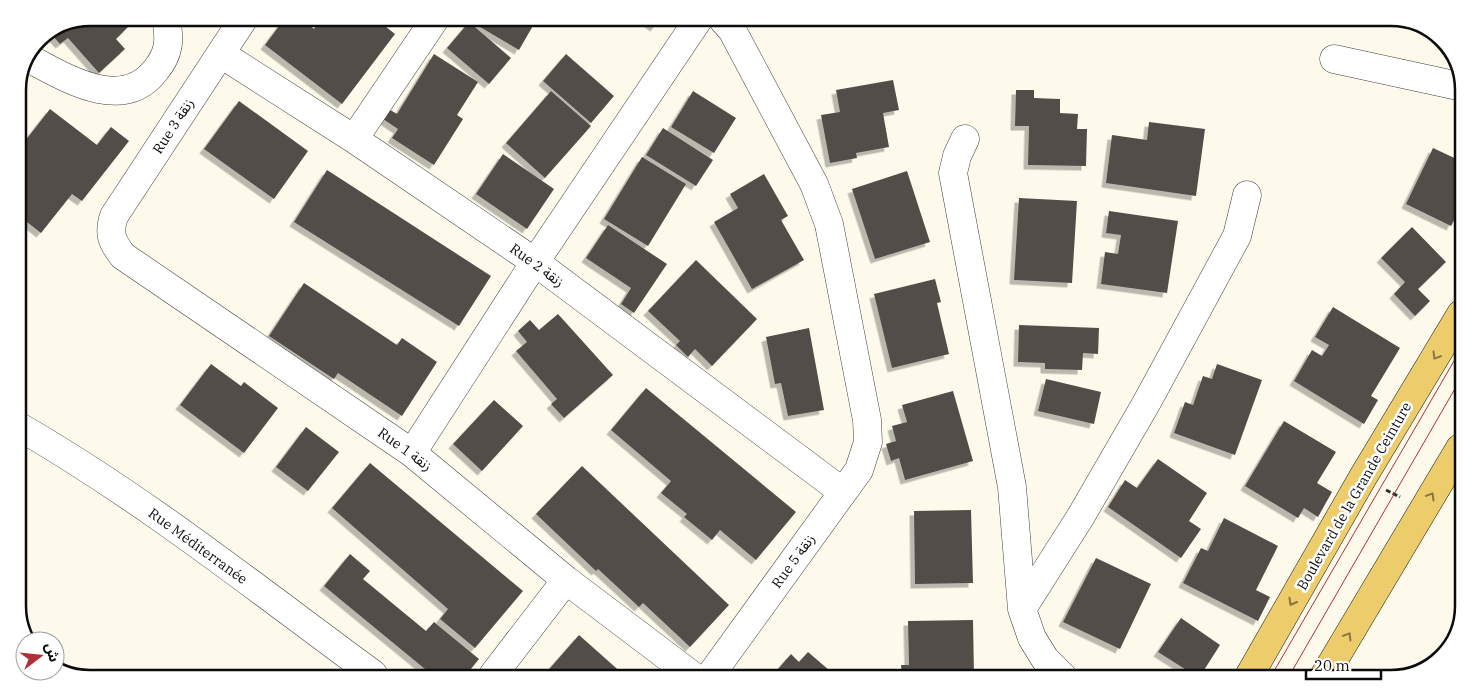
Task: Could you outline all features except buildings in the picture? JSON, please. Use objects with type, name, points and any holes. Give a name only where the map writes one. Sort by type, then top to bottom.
[{"type":"main road","name":"Boulevard de la Grande Ceinture","points":[[1253,670],[1363,477],[1455,324]]},
{"type":"main road","points":[[1328,670],[1455,456]]},
{"type":"street","points":[[34,60],[90,88],[114,92],[136,86],[152,76],[164,60],[170,42],[167,26]]},
{"type":"street","name":"Rue 3 زنقة","points":[[110,236],[114,216],[239,26]]},
{"type":"street","points":[[354,139],[430,26]]},
{"type":"street","points":[[412,452],[535,262],[694,26]]},
{"type":"street","name":"Rue 5 زنقة","points":[[714,670],[859,470],[868,442],[862,384],[829,224],[810,175],[728,26]]},
{"type":"street","name":"Rue 2 زنقة","points":[[221,54],[354,139],[535,262],[843,492]]},
{"type":"street","points":[[1334,59],[1455,85]]},
{"type":"street","points":[[965,139],[957,156],[953,173],[1012,487],[1022,609],[1032,638],[1045,659],[1056,670]]},
{"type":"street","points":[[1022,609],[1081,516],[1147,402],[1237,236],[1247,195]]},
{"type":"street","name":"Rue 1 زنقة","points":[[110,236],[123,256],[412,452],[566,580],[685,670]]},
{"type":"street","name":"Rue Méditerranée","points":[[26,431],[62,451],[194,542],[368,670]]},
{"type":"street","points":[[497,670],[566,580]]},
{"type":"path","points":[[1363,477],[1423,510]]},
{"type":"tram line","points":[[1275,670],[1455,359]]},
{"type":"tram line","points":[[1293,670],[1455,389]]}]
